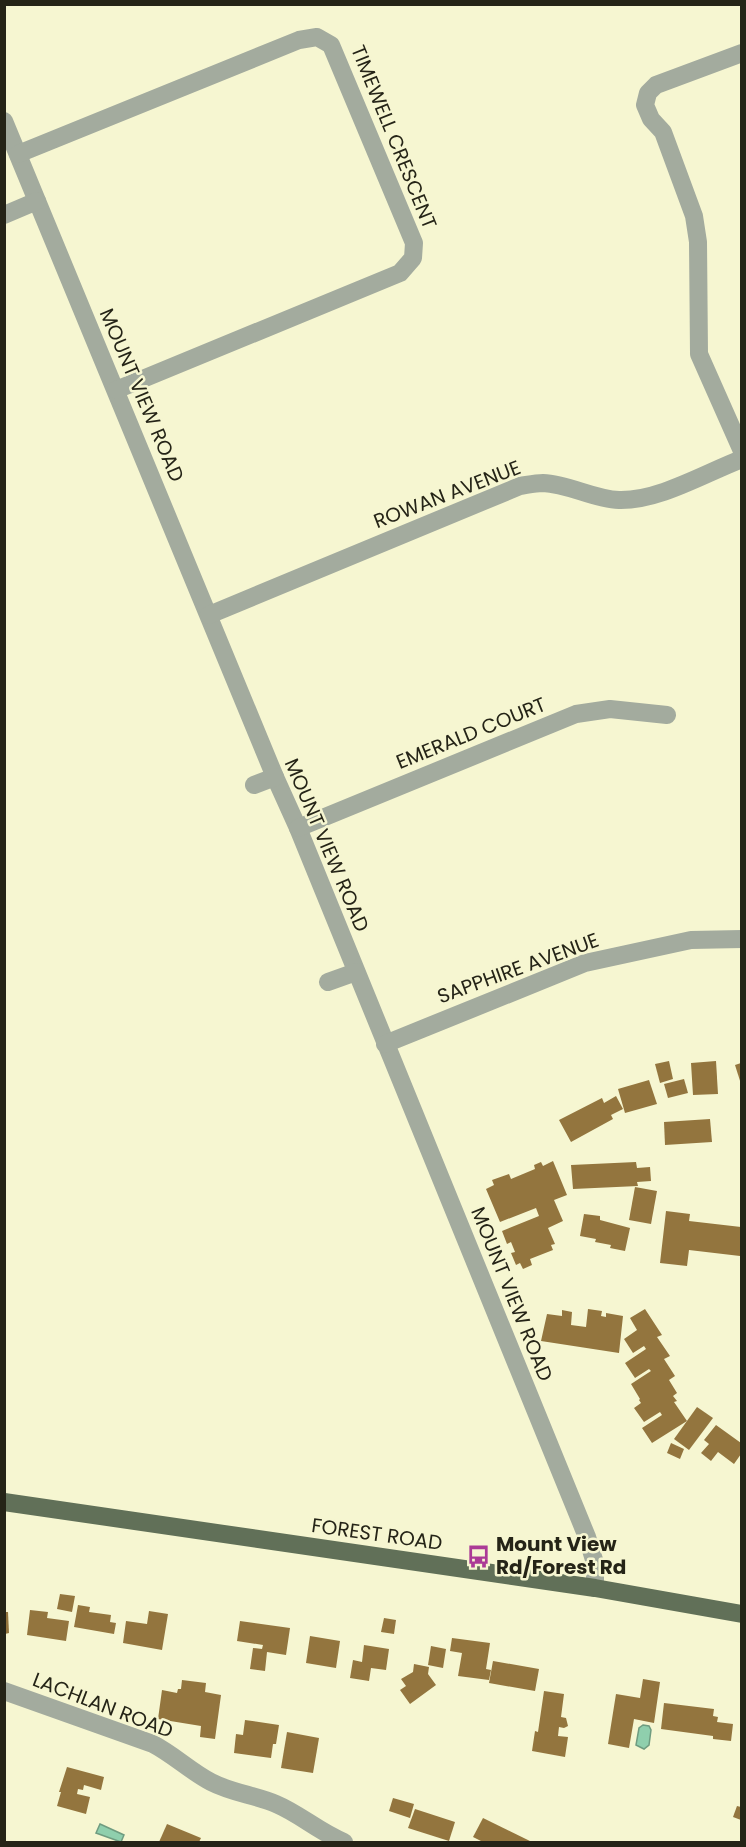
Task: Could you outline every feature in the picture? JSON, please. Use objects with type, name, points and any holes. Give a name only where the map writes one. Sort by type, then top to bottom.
[{"type":"main road","name":"FOREST ROAD","points":[[4,1502],[595,1588],[741,1614]]},
{"type":"street","name":"TIMEWELL CRESCENT","points":[[18,154],[299,40],[317,37],[331,45],[410,232],[414,243],[414,258],[400,273],[116,390]]},
{"type":"street","points":[[741,53],[656,85],[648,93],[645,105],[651,119],[663,132],[694,216],[698,242],[699,354],[741,451]]},
{"type":"street","name":"MOUNT VIEW ROAD","points":[[4,121],[297,828],[586,1537],[595,1563],[595,1588]]},
{"type":"street","points":[[4,215],[37,201]]},
{"type":"street","name":"ROWAN AVENUE","points":[[209,615],[520,486],[542,483],[604,498],[635,499],[686,482],[741,459]]},
{"type":"street","name":"EMERALD COURT","points":[[297,828],[576,714],[610,709],[667,715]]},
{"type":"street","points":[[254,785],[274,777]]},
{"type":"street","name":"SAPPHIRE AVENUE","points":[[385,1044],[585,963],[691,940],[741,939]]},
{"type":"street","points":[[328,981],[356,972]]},
{"type":"street","name":"LACHLAN ROAD","points":[[4,1691],[153,1744],[212,1782],[232,1791],[279,1805],[322,1832],[344,1842]]},
{"type":"shaded area","points":[[643,1725],[649,1726],[651,1730],[649,1745],[644,1749],[636,1745],[639,1728]]},
{"type":"shaded area","points":[[100,1824],[124,1835],[121,1842],[96,1833]]},
{"type":"building","points":[[669,1061],[673,1079],[660,1083],[655,1064]]},
{"type":"building","points":[[716,1061],[718,1094],[693,1095],[691,1063]]},
{"type":"building","points":[[741,1063],[741,1084],[735,1065]]},
{"type":"building","points":[[684,1079],[688,1093],[668,1098],[664,1084]]},
{"type":"building","points":[[649,1080],[657,1104],[625,1113],[618,1089]]},
{"type":"building","points":[[616,1096],[623,1109],[611,1115],[613,1119],[571,1142],[559,1120],[602,1098],[604,1103]]},
{"type":"building","points":[[710,1119],[712,1142],[665,1145],[664,1122]]},
{"type":"building","points":[[553,1161],[567,1195],[554,1200],[563,1221],[548,1228],[555,1244],[551,1245],[553,1250],[530,1259],[532,1265],[523,1269],[520,1263],[516,1265],[511,1253],[515,1252],[511,1242],[507,1244],[502,1231],[539,1216],[536,1208],[500,1222],[486,1189],[494,1185],[492,1180],[509,1174],[511,1179],[535,1169],[534,1165],[541,1162],[543,1166]]},
{"type":"building","points":[[636,1162],[637,1168],[650,1167],[651,1181],[637,1182],[638,1186],[573,1189],[571,1165]]},
{"type":"building","points":[[635,1187],[657,1191],[651,1224],[629,1220]]},
{"type":"building","points":[[666,1211],[690,1214],[689,1221],[741,1227],[740,1256],[689,1250],[687,1266],[660,1263]]},
{"type":"building","points":[[584,1214],[600,1216],[600,1220],[630,1228],[625,1251],[595,1242],[596,1239],[580,1236]]},
{"type":"building","points":[[588,1309],[602,1311],[601,1316],[606,1317],[606,1313],[623,1316],[619,1353],[541,1341],[547,1314],[562,1316],[562,1310],[572,1312],[571,1325],[586,1327]]},
{"type":"building","points":[[645,1309],[662,1335],[657,1337],[670,1356],[664,1359],[675,1376],[669,1380],[677,1393],[673,1396],[677,1401],[674,1402],[687,1421],[652,1443],[642,1428],[662,1415],[660,1412],[644,1422],[634,1408],[641,1403],[631,1384],[651,1371],[649,1369],[635,1378],[625,1363],[646,1349],[644,1346],[633,1353],[624,1339],[637,1330],[630,1318]]},
{"type":"building","points":[[697,1407],[713,1418],[689,1450],[674,1439]]},
{"type":"building","points":[[716,1425],[741,1443],[741,1454],[734,1464],[718,1452],[711,1461],[701,1453],[709,1444],[704,1440]]},
{"type":"building","points":[[671,1443],[684,1449],[680,1459],[667,1453]]},
{"type":"building","points":[[60,1594],[75,1596],[72,1612],[57,1609]]},
{"type":"building","points":[[78,1605],[90,1607],[89,1612],[111,1615],[110,1622],[116,1623],[114,1634],[74,1627]]},
{"type":"building","points":[[30,1610],[48,1612],[47,1618],[69,1621],[66,1641],[27,1635]]},
{"type":"building","points":[[149,1611],[168,1614],[162,1650],[123,1643],[126,1621],[147,1624]]},
{"type":"building","points":[[5,1612],[8,1612],[9,1633],[5,1634]]},
{"type":"building","points":[[384,1618],[396,1620],[394,1634],[381,1632]]},
{"type":"building","points":[[240,1621],[290,1628],[286,1655],[267,1652],[265,1671],[250,1669],[253,1648],[262,1649],[263,1645],[237,1641]]},
{"type":"building","points":[[310,1636],[340,1641],[336,1668],[306,1663]]},
{"type":"building","points":[[452,1638],[490,1643],[486,1669],[491,1670],[489,1680],[458,1676],[462,1653],[450,1651]]},
{"type":"building","points":[[364,1645],[389,1649],[386,1670],[371,1668],[369,1681],[350,1678],[353,1660],[362,1662]]},
{"type":"building","points":[[431,1646],[446,1649],[443,1668],[428,1665]]},
{"type":"building","points":[[493,1661],[539,1669],[535,1691],[489,1683]]},
{"type":"building","points":[[414,1664],[429,1667],[428,1674],[436,1685],[410,1704],[400,1690],[406,1686],[401,1679],[413,1672]]},
{"type":"building","points":[[643,1679],[660,1682],[654,1723],[634,1719],[629,1748],[608,1744],[616,1694],[640,1698]]},
{"type":"building","points":[[182,1680],[206,1683],[205,1692],[221,1695],[215,1739],[200,1737],[201,1726],[158,1719],[162,1690],[177,1693],[178,1689],[181,1689]]},
{"type":"building","points":[[544,1691],[564,1694],[561,1717],[566,1718],[568,1726],[559,1727],[558,1736],[568,1737],[565,1757],[532,1751],[535,1731],[538,1732]]},
{"type":"building","points":[[664,1703],[714,1709],[713,1716],[718,1717],[717,1722],[733,1724],[731,1741],[713,1739],[713,1736],[661,1729]]},
{"type":"building","points":[[245,1720],[279,1725],[271,1758],[234,1753],[236,1734],[243,1735]]},
{"type":"building","points":[[287,1732],[319,1738],[313,1773],[281,1768]]},
{"type":"building","points":[[67,1767],[104,1777],[101,1790],[84,1785],[83,1790],[78,1789],[77,1794],[90,1797],[86,1814],[57,1806]]},
{"type":"building","points":[[393,1798],[414,1804],[410,1818],[389,1811]]},
{"type":"building","points":[[737,1806],[741,1807],[741,1820],[733,1817]]},
{"type":"building","points":[[415,1809],[455,1822],[449,1841],[408,1828]]},
{"type":"building","points":[[483,1818],[532,1842],[483,1842],[473,1837]]},
{"type":"building","points":[[167,1824],[201,1838],[199,1842],[159,1842]]},
{"type":"place","name":"Mount View Rd/Forest Rd","points":[[478,1556]]}]
